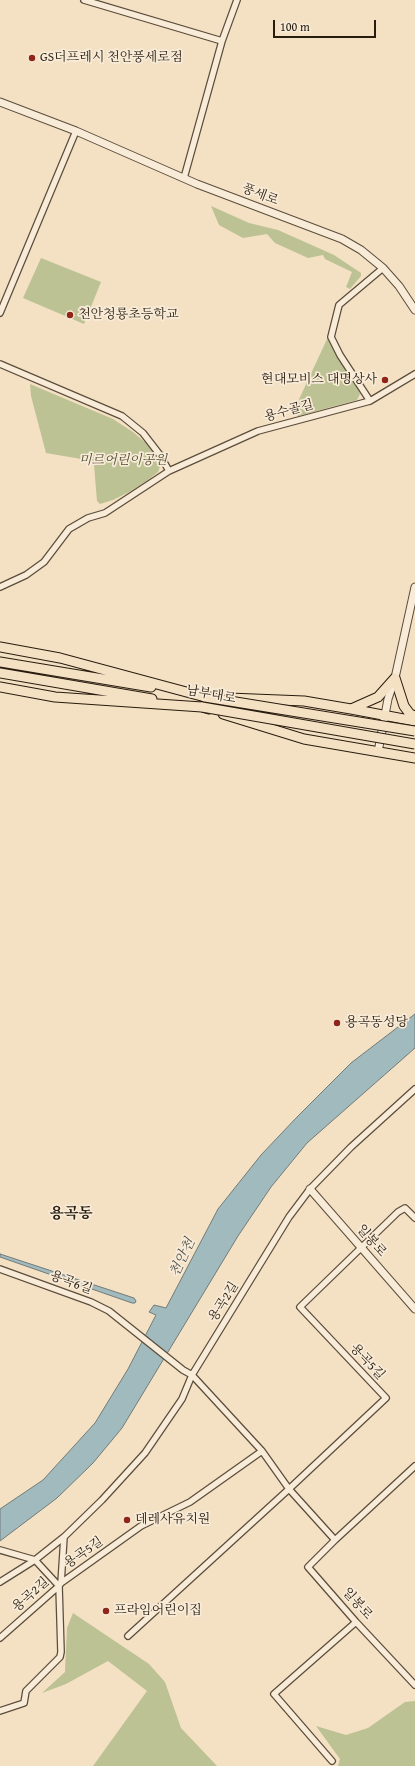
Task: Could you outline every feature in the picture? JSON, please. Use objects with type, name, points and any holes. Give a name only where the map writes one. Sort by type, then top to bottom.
[{"type":"highway","points":[[0,647],[60,658],[205,697],[304,701],[415,721]]},
{"type":"highway","name":"남부대로","points":[[2,663],[415,731]]},
{"type":"highway","name":"남부대로","points":[[1,673],[415,744]]},
{"type":"highway","points":[[351,709],[378,698],[395,678]]},
{"type":"highway","points":[[395,678],[404,706],[410,714],[415,716]]},
{"type":"highway","points":[[0,687],[55,697],[202,707],[304,739],[415,758]]},
{"type":"street","points":[[84,0],[222,41]]},
{"type":"street","points":[[184,178],[222,41],[237,0]]},
{"type":"street","name":"풍세로","points":[[0,102],[76,131],[184,178],[342,239],[361,250],[383,268],[399,286],[415,310]]},
{"type":"street","points":[[0,313],[76,131]]},
{"type":"street","points":[[370,401],[340,355],[331,337],[339,305],[383,268]]},
{"type":"street","points":[[0,364],[122,416],[143,433],[160,454],[169,472]]},
{"type":"street","name":"용수골길","points":[[0,587],[26,575],[44,562],[69,530],[88,518],[105,513],[169,472],[258,431],[370,401],[415,374]]},
{"type":"street","points":[[378,752],[388,699],[395,678],[415,587]]},
{"type":"street","name":"용곡2길","points":[[0,1582],[34,1560],[64,1537],[102,1500],[145,1453],[182,1400],[192,1374],[289,1217],[310,1189],[351,1147],[415,1089]]},
{"type":"street","name":"일봉로","points":[[310,1189],[415,1309]]},
{"type":"street","points":[[362,1249],[398,1212],[406,1208],[415,1218]]},
{"type":"street","name":"용곡5길","points":[[128,1636],[386,1398],[300,1307],[362,1249]]},
{"type":"street","name":"용곡6길","points":[[0,1269],[91,1302],[109,1311],[183,1370],[192,1374]]},
{"type":"street","points":[[192,1374],[262,1451],[289,1489],[334,1540]]},
{"type":"street","name":"용곡5길","points":[[60,1584],[141,1526],[190,1502],[262,1451]]},
{"type":"street","name":"일봉로","points":[[415,1466],[334,1540],[308,1567],[356,1622],[415,1685]]},
{"type":"street","name":"용곡2길","points":[[0,1638],[60,1584],[64,1537]]},
{"type":"street","points":[[0,1550],[34,1560],[60,1584],[60,1657],[26,1691],[24,1703],[0,1711]]},
{"type":"street","points":[[332,1761],[274,1694],[356,1622]]},
{"type":"green space","points":[[211,206],[249,223],[278,230],[334,255],[361,273],[361,276],[350,289],[346,287],[352,272],[325,259],[323,255],[308,258],[275,243],[267,234],[243,238],[219,225]]},
{"type":"green space","points":[[41,258],[101,282],[84,324],[23,298]]},
{"type":"green space","points":[[328,337],[333,348],[357,386],[360,394],[357,400],[298,416],[295,408]]},
{"type":"green space","name":"미르어린이공원","points":[[30,384],[113,419],[133,432],[146,443],[157,457],[160,467],[158,472],[131,491],[113,500],[100,504],[97,501],[94,465],[87,460],[46,453],[31,396]]},
{"type":"green space","points":[[73,1613],[149,1664],[165,1682],[181,1728],[217,1766],[93,1766],[147,1691],[108,1661],[66,1684],[42,1693],[65,1672],[67,1628]]},
{"type":"green space","points":[[415,1701],[415,1766],[338,1766],[340,1759],[316,1726],[346,1735],[368,1728],[405,1702]]},
{"type":"water","points":[[415,1014],[415,1048],[307,1143],[271,1187],[238,1236],[122,1428],[93,1463],[57,1498],[0,1541],[0,1509],[43,1480],[95,1423],[128,1369],[156,1315],[149,1312],[154,1305],[166,1308],[218,1209],[261,1155],[351,1063]]},
{"type":"water","points":[[0,1254],[134,1298],[136,1301],[135,1303],[132,1303],[0,1257]]},
{"type":"place","name":"GS더프레시 천안풍세로점","points":[[32,58]]},
{"type":"place","name":"천안청룡초등학교","points":[[70,315]]},
{"type":"place","name":"현대모비스 대명상사","points":[[385,380]]},
{"type":"place","name":"용곡동성당","points":[[337,1023]]},
{"type":"place","name":"데레사유치원","points":[[127,1520]]},
{"type":"place","name":"프라임어린이집","points":[[106,1611]]},
{"type":"district","name":"용곡동","points":[[71,1214]]},
{"type":"water label","name":"천안천","points":[[183,1258]]}]
